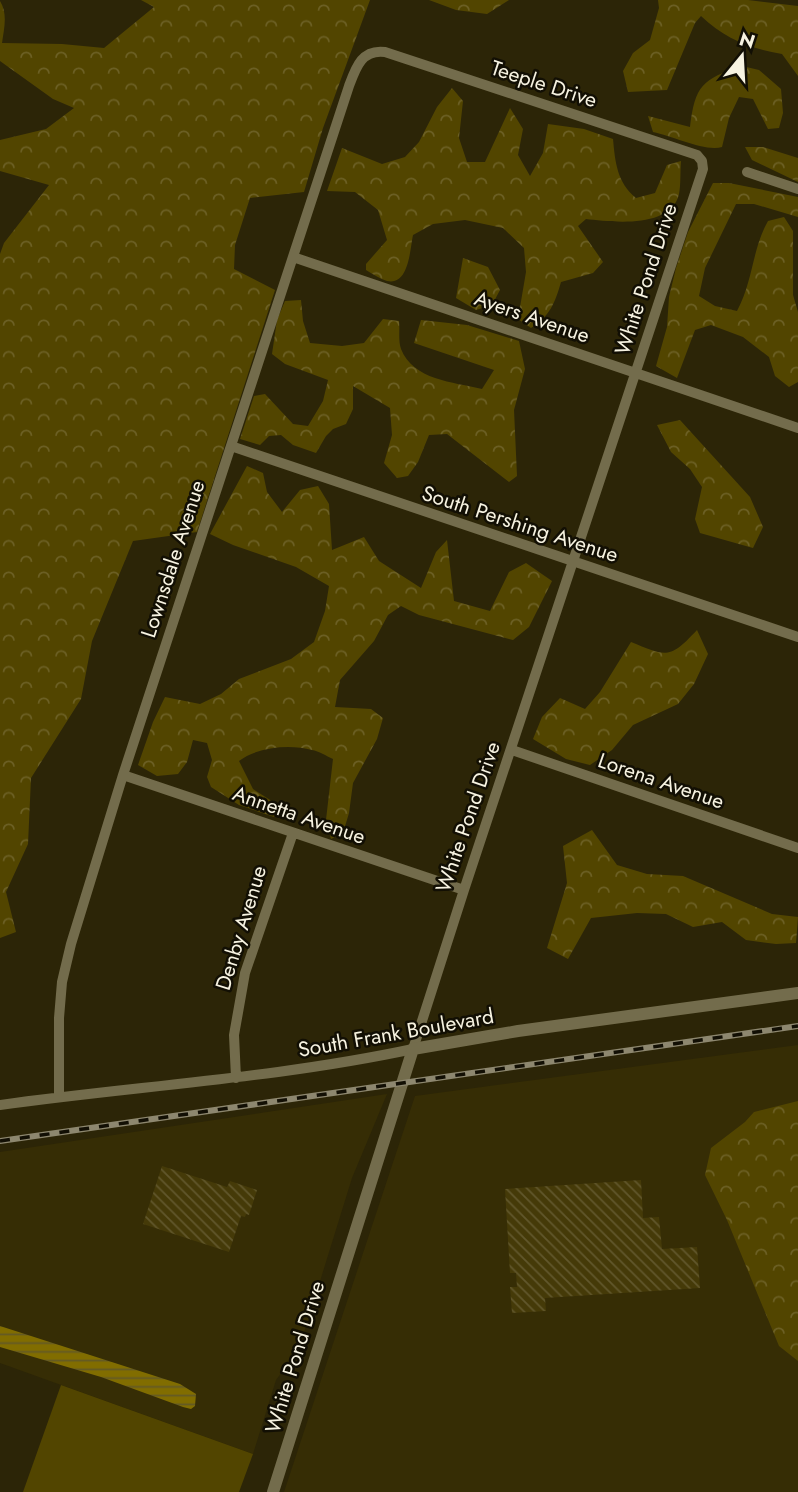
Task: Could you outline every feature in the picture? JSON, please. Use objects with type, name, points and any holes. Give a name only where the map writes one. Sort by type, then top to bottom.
[{"type":"street","name":"Teeple Drive","points":[[375,51],[699,157]]},
{"type":"street","name":"Lownsdale Avenue","points":[[59,1096],[62,982],[84,897],[355,68],[360,59],[375,51]]},
{"type":"street","name":"White Pond Drive","points":[[273,1492],[464,890],[703,169],[699,157]]},
{"type":"street","points":[[747,172],[798,189]]},
{"type":"street","name":"Ayers Avenue","points":[[293,257],[798,428]]},
{"type":"street","name":"South Pershing Avenue","points":[[231,446],[798,637]]},
{"type":"street","name":"Lorena Avenue","points":[[512,750],[798,848]]},
{"type":"street","name":"Annetta Avenue","points":[[122,775],[464,890]]},
{"type":"street","name":"Denby Avenue","points":[[236,1078],[234,1035],[242,983],[293,833]]},
{"type":"street","name":"South Frank Boulevard","points":[[0,1105],[59,1096],[284,1072],[518,1031],[798,993]]},
{"type":"shaded area","points":[[798,1045],[798,1492],[284,1492],[415,1096]]},
{"type":"shaded area","points":[[387,1094],[352,1178],[299,1349],[276,1380],[253,1454],[0,1363],[0,1152]]},
{"type":"shaded area","points":[[0,1326],[180,1384],[196,1394],[195,1406],[191,1409],[183,1407],[101,1377],[0,1347]]},
{"type":"green space","points":[[141,0],[370,0],[323,128],[304,192],[250,198],[235,245],[234,269],[275,290],[197,532],[133,541],[92,641],[81,699],[31,778],[28,844],[6,892],[16,932],[0,938],[0,254],[4,243],[49,185],[0,171],[0,140],[46,129],[74,108],[53,99],[0,61],[0,1],[5,16],[2,43],[104,48],[154,7]]},
{"type":"green space","points":[[429,0],[509,0],[487,14],[456,10]]},
{"type":"green space","points":[[658,0],[748,0],[798,6],[798,76],[782,54],[738,41],[719,31],[701,16],[695,23],[667,90],[628,92],[623,71],[633,53],[650,40],[659,8]]},
{"type":"green space","points":[[742,66],[759,70],[781,89],[783,113],[779,128],[768,129],[753,99],[739,97],[729,118],[722,147],[698,146],[653,132],[648,116],[690,127],[695,102],[703,86],[718,75]]},
{"type":"green space","points":[[452,88],[463,101],[459,138],[467,162],[485,162],[510,108],[523,129],[518,155],[530,176],[543,153],[548,124],[584,129],[613,139],[621,179],[636,198],[655,193],[667,165],[681,161],[679,194],[674,205],[665,213],[639,221],[586,219],[578,226],[603,262],[593,273],[561,282],[551,308],[543,319],[531,328],[518,319],[526,272],[524,248],[503,228],[465,220],[433,224],[413,235],[404,272],[400,278],[387,281],[366,270],[366,264],[387,240],[378,210],[355,192],[327,191],[342,148],[382,164],[405,157],[419,142],[437,107]]},
{"type":"green space","points":[[745,147],[763,147],[798,158],[798,182],[752,160]]},
{"type":"green space","points":[[713,183],[729,183],[798,197],[798,217],[754,204],[736,204],[705,268],[699,296],[715,306],[737,311],[768,221],[784,217],[793,231],[793,295],[798,312],[798,382],[789,387],[775,376],[769,357],[743,337],[711,325],[695,330],[677,378],[656,366],[667,327],[669,297],[676,268],[688,232]]},
{"type":"green space","points":[[463,258],[488,267],[500,290],[492,305],[476,310],[456,298]]},
{"type":"green space","points":[[301,300],[303,321],[310,343],[342,346],[364,343],[383,319],[399,321],[401,349],[415,367],[435,378],[482,389],[494,370],[414,343],[421,320],[467,325],[519,341],[525,369],[514,410],[517,476],[509,482],[447,434],[429,435],[418,462],[408,476],[397,478],[384,463],[392,435],[390,408],[353,386],[353,409],[346,424],[333,429],[316,453],[293,445],[281,435],[269,436],[260,445],[240,439],[254,396],[265,394],[293,424],[308,426],[323,401],[328,380],[285,364],[272,354],[277,320],[285,301]]},
{"type":"green space","points":[[680,420],[750,497],[763,527],[753,548],[700,533],[695,519],[702,487],[690,469],[671,452],[657,425]]},
{"type":"green space","points":[[247,466],[263,473],[267,492],[282,512],[300,490],[318,486],[329,504],[332,550],[364,537],[379,561],[421,588],[436,552],[447,540],[454,601],[490,611],[509,572],[526,563],[552,581],[529,627],[513,640],[419,615],[401,606],[388,615],[374,641],[340,680],[335,707],[371,709],[383,718],[377,739],[353,783],[343,833],[331,839],[326,820],[333,759],[317,751],[294,747],[274,748],[246,756],[239,761],[253,789],[278,805],[274,817],[239,805],[211,787],[207,777],[212,760],[207,743],[193,740],[187,762],[178,774],[157,776],[138,765],[165,697],[200,704],[221,694],[239,679],[291,659],[314,642],[325,611],[329,586],[296,567],[210,534]]},
{"type":"green space","points":[[697,630],[708,654],[694,684],[678,704],[633,725],[612,750],[590,765],[566,759],[533,739],[542,717],[560,698],[585,709],[600,692],[631,642],[653,651],[667,652],[680,646]]},
{"type":"green space","points":[[592,830],[617,865],[647,874],[683,876],[772,914],[798,917],[796,943],[776,944],[746,940],[722,922],[693,927],[666,914],[637,913],[591,918],[568,959],[547,948],[567,883],[563,846]]},
{"type":"green space","points":[[798,1101],[798,1361],[779,1346],[727,1220],[705,1175],[711,1148],[754,1112]]},
{"type":"green space","points":[[61,1385],[253,1454],[239,1492],[23,1492]]},
{"type":"building","points":[[162,1166],[227,1187],[230,1181],[257,1190],[249,1215],[241,1216],[229,1252],[143,1224]]},
{"type":"building","points":[[641,1180],[643,1218],[659,1217],[662,1249],[697,1247],[700,1288],[545,1298],[546,1311],[512,1313],[510,1287],[517,1287],[516,1273],[510,1273],[505,1189]]},
{"type":"railway","points":[[0,1141],[798,1026]]}]
